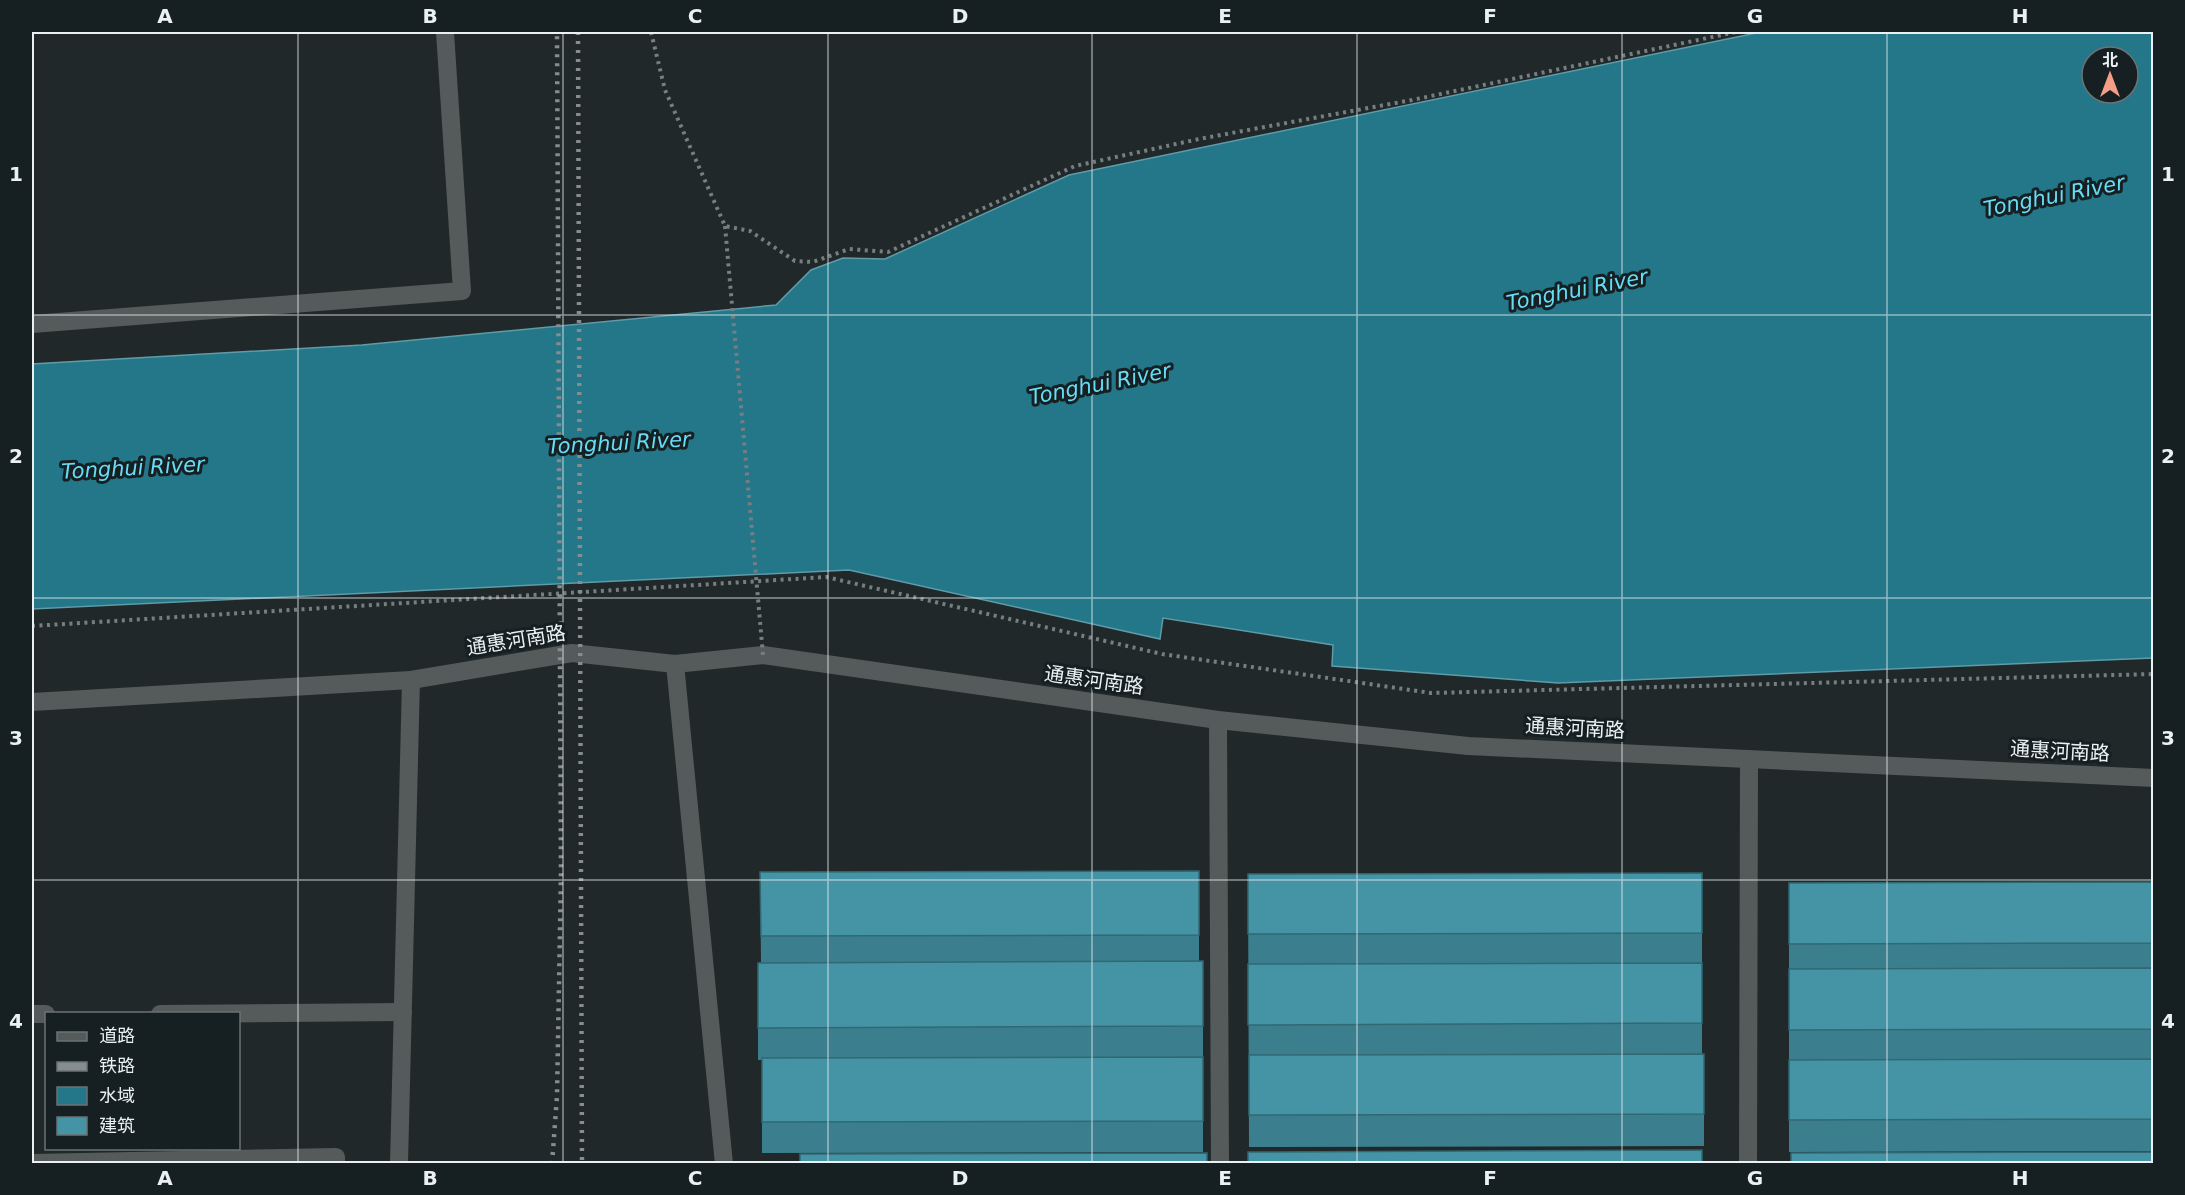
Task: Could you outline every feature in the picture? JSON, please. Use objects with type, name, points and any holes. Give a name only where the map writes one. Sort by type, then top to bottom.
[{"type":"street","points":[[32,324],[462,291],[445,32]]},
{"type":"street","name":"通惠河南路","points":[[32,702],[411,680],[572,653],[675,664],[763,655],[1218,720],[1468,746],[2154,778]]},
{"type":"street","points":[[675,664],[724,1164]]},
{"type":"street","points":[[399,1164],[411,680]]},
{"type":"street","points":[[1218,720],[1220,1164]]},
{"type":"street","points":[[1748,1164],[1749,759]]},
{"type":"street","points":[[240,1013],[403,1012]]},
{"type":"street","points":[[32,1163],[336,1157],[336,1164]]},
{"type":"path","points":[[651,32],[665,90],[725,226],[763,655]]},
{"type":"path","points":[[725,226],[750,231],[795,261],[813,262],[849,249],[888,252],[1075,166],[1198,139],[1412,100],[1736,32]]},
{"type":"path","points":[[32,626],[826,577],[1162,654],[1431,693],[2154,674]]},
{"type":"water","name":"Tonghui River","points":[[1761,32],[2153,32],[2153,658],[1558,683],[1332,666],[1333,645],[1163,618],[1160,639],[849,570],[32,609],[32,364],[362,345],[776,305],[811,270],[843,258],[885,259],[1069,175]]},
{"type":"building","points":[[1199,871],[1199,935],[761,936],[760,872]]},
{"type":"building","points":[[1702,873],[1702,933],[1248,934],[1248,874]]},
{"type":"building","points":[[2154,882],[2154,943],[1789,944],[1789,883]]},
{"type":"building","points":[[1203,961],[1203,1026],[758,1028],[758,963]]},
{"type":"building","points":[[1702,963],[1702,1023],[1248,1025],[1248,964]]},
{"type":"building","points":[[2154,968],[2154,1029],[1789,1030],[1789,969]]},
{"type":"building","points":[[1704,1054],[1704,1114],[1249,1115],[1249,1055]]},
{"type":"building","points":[[1203,1057],[1203,1121],[762,1122],[762,1058]]},
{"type":"building","points":[[2154,1059],[2154,1119],[1789,1120],[1789,1060]]},
{"type":"building","points":[[1702,1150],[1702,1164],[1248,1164],[1248,1152]]},
{"type":"building","points":[[2154,1152],[2154,1164],[1791,1164],[1791,1153]]},
{"type":"building","points":[[1207,1153],[1207,1164],[800,1164],[800,1154]]},
{"type":"railway","points":[[552,1164],[557,1096],[561,874],[557,32]]},
{"type":"railway","points":[[578,32],[582,1164]]}]
